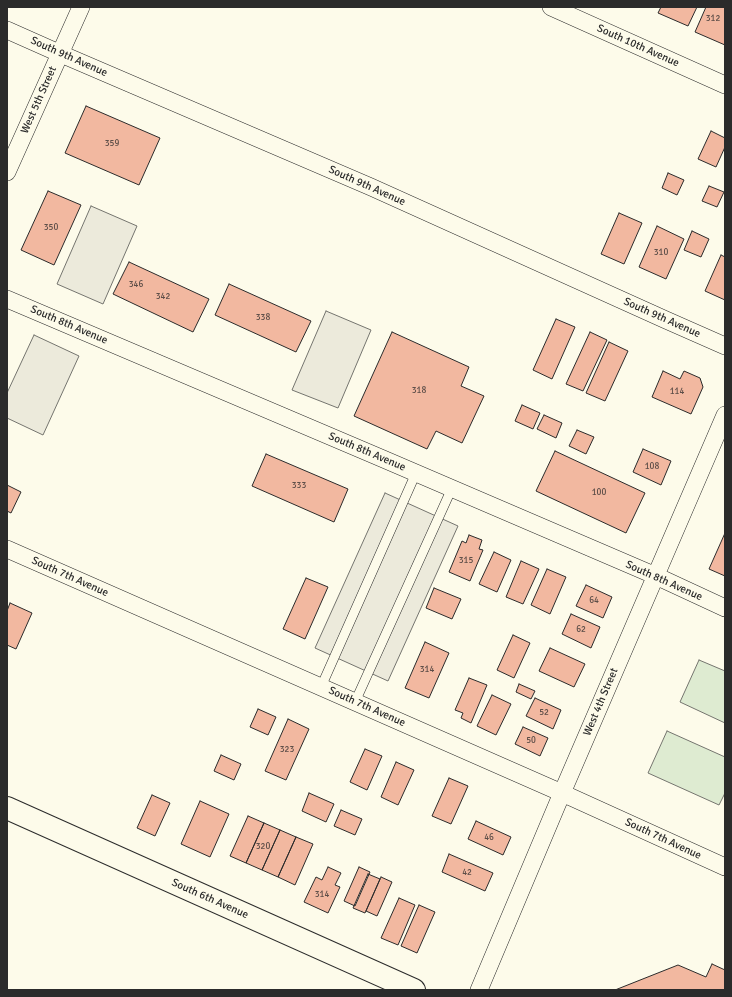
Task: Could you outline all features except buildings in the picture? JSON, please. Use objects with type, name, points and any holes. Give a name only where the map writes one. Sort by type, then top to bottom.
[{"type":"street","name":"West 5th Street","points":[[7,172],[81,7]]},
{"type":"street","name":"South 10th Avenue","points":[[550,7],[725,85]]},
{"type":"street","name":"South 9th Avenue","points":[[7,30],[371,187],[725,346]]},
{"type":"street","name":"South 8th Avenue","points":[[7,299],[452,488],[656,576],[725,608]]},
{"type":"street","name":"West 4th Street","points":[[479,990],[725,415]]},
{"type":"street","name":"South 7th Avenue","points":[[7,549],[562,793],[725,867]]},
{"type":"street","name":"South 6th Avenue","points":[[7,808],[414,990]]},
{"type":"lane","points":[[321,687],[416,473]]},
{"type":"lane","points":[[355,702],[452,488]]},
{"type":"green space","points":[[699,660],[725,671],[725,723],[680,702]]},
{"type":"green space","points":[[667,731],[725,757],[725,793],[719,805],[648,773]]},
{"type":"shaded area","points":[[91,206],[137,226],[103,304],[57,284]]},
{"type":"shaded area","points":[[326,311],[371,330],[338,408],[292,390]]},
{"type":"shaded area","points":[[34,335],[79,356],[43,435],[7,418],[7,393]]},
{"type":"shaded area","points":[[385,493],[458,526],[388,681],[315,648]]}]
